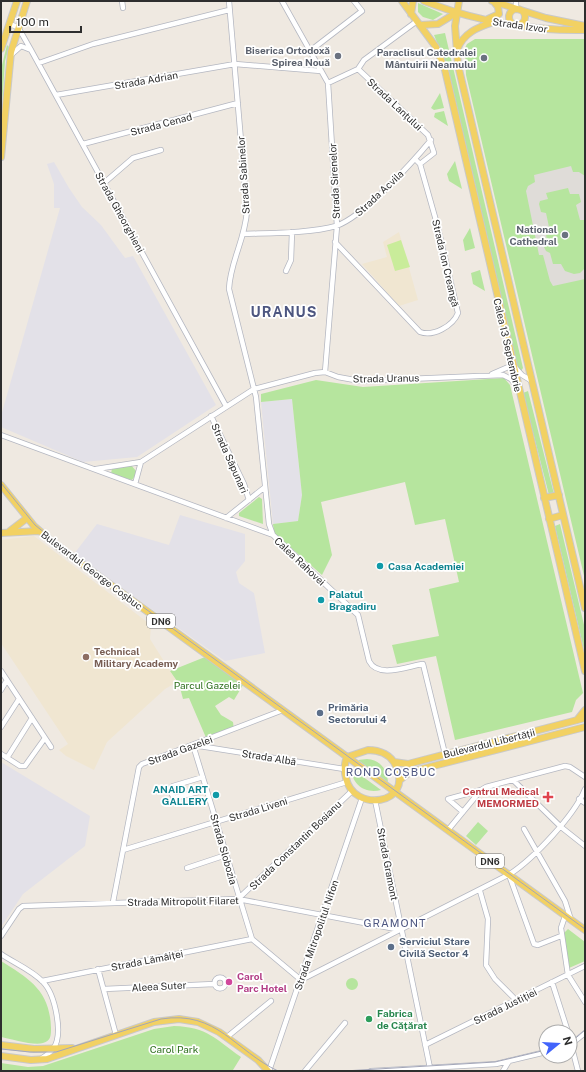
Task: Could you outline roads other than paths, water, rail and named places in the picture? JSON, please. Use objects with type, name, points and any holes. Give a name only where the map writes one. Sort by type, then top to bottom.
[{"type":"main road","points":[[1,49],[17,1]]},
{"type":"main road","points":[[1,157],[11,56],[18,27],[27,1]]},
{"type":"main road","points":[[402,1],[411,14]]},
{"type":"main road","points":[[411,14],[413,1]]},
{"type":"main road","points":[[424,1],[456,13]]},
{"type":"main road","name":"Calea 13 Septembrie","points":[[460,1],[456,13],[454,35],[456,51],[585,608]]},
{"type":"main road","points":[[486,20],[499,14],[498,7],[492,1]]},
{"type":"main road","name":"Strada Izvor","points":[[492,1],[560,22],[585,26]]},
{"type":"main road","points":[[518,10],[525,16],[521,25],[516,25],[511,22],[509,17],[511,12],[518,10]]},
{"type":"main road","points":[[418,23],[438,24],[456,13]]},
{"type":"main road","name":"Strada Izvor","points":[[456,13],[494,22],[516,25],[585,30]]},
{"type":"main road","name":"Calea 13 Septembrie","points":[[411,14],[439,53],[446,76],[585,671]]},
{"type":"main road","points":[[456,51],[462,39],[471,31],[494,22]]},
{"type":"main road","name":"Bulevardul George Coșbuc","points":[[1,485],[27,518],[39,530],[71,556],[347,757]]},
{"type":"main road","points":[[544,498],[559,495]]},
{"type":"main road","points":[[549,519],[563,515]]},
{"type":"main road","points":[[10,531],[27,518]]},
{"type":"main road","points":[[1,533],[10,531],[39,530]]},
{"type":"main road","points":[[577,721],[585,710]]},
{"type":"main road","name":"Bulevardul Libertății","points":[[394,762],[408,764],[585,718]]},
{"type":"main road","name":"Bulevardul Libertății","points":[[400,780],[410,772],[585,727]]},
{"type":"main road","points":[[364,750],[373,750],[382,752],[394,762],[400,780],[395,792],[388,797],[376,800],[362,798],[352,790],[346,782],[344,769],[347,757],[364,750]]},
{"type":"main road","name":"DN6","points":[[347,757],[585,930]]},
{"type":"main road","points":[[1,1056],[39,1060],[57,1056],[76,1048],[161,1020],[174,1018],[203,1024],[227,1037],[258,1060],[268,1071]]},
{"type":"main road","points":[[1,1045],[34,1049],[76,1048]]},
{"type":"street","points":[[122,1],[123,8]]},
{"type":"street","name":"Strada Sabinelor","points":[[230,1],[229,10],[235,64],[246,207],[244,234],[229,280],[229,289],[235,318],[254,389],[259,416],[268,524],[273,535]]},
{"type":"street","name":"Strada Sirenelor","points":[[282,1],[328,83],[337,226],[325,372]]},
{"type":"street","points":[[310,51],[362,11],[354,1]]},
{"type":"street","points":[[516,1],[518,10]]},
{"type":"street","points":[[39,63],[94,44],[229,10]]},
{"type":"street","points":[[328,83],[358,69],[364,60],[418,23]]},
{"type":"street","points":[[9,24],[18,27]]},
{"type":"street","name":"Strada Gheorghieni","points":[[18,27],[226,406]]},
{"type":"street","points":[[11,56],[21,46],[31,50]]},
{"type":"street","name":"Strada Adrian","points":[[56,95],[235,64],[322,71]]},
{"type":"street","name":"Strada Lanțului","points":[[358,69],[428,135],[431,140]]},
{"type":"street","name":"Strada Cenad","points":[[83,144],[238,103]]},
{"type":"street","points":[[420,164],[434,153],[431,140]]},
{"type":"street","name":"Strada Acvila","points":[[244,234],[292,232],[337,226],[358,214],[415,159],[431,140]]},
{"type":"street","points":[[104,183],[132,158],[161,150]]},
{"type":"street","name":"Strada Ion Creangă","points":[[335,242],[420,332],[429,334],[452,322],[458,313],[437,224],[420,164],[415,159]]},
{"type":"street","points":[[286,271],[291,260],[292,232]]},
{"type":"street","points":[[513,365],[522,375],[532,381]]},
{"type":"street","name":"Strada Uranus","points":[[488,375],[513,365]]},
{"type":"street","points":[[95,469],[141,462],[254,389],[325,372]]},
{"type":"street","name":"Strada Uranus","points":[[325,372],[338,377],[360,381],[488,375],[508,377],[518,388]]},
{"type":"street","name":"Strada Săpunari","points":[[212,416],[244,484],[249,500]]},
{"type":"street","name":"Calea Rahovei","points":[[1,435],[273,535],[358,615],[368,657],[374,667],[380,670],[387,670],[423,664],[445,754]]},
{"type":"street","points":[[135,484],[141,462]]},
{"type":"street","points":[[226,518],[265,487]]},
{"type":"street","points":[[1,671],[51,747]]},
{"type":"street","points":[[1,690],[7,680]]},
{"type":"street","points":[[1,727],[19,699]]},
{"type":"street","name":"Strada Gazelei","points":[[112,902],[139,767],[142,764],[283,710]]},
{"type":"street","points":[[7,758],[32,718]]},
{"type":"street","points":[[1,754],[20,766],[25,766],[45,738]]},
{"type":"street","name":"Strada Albă","points":[[193,745],[344,769]]},
{"type":"street","name":"Strada Slobozia","points":[[193,745],[238,899],[252,939]]},
{"type":"street","points":[[463,812],[448,799],[568,766],[585,777]]},
{"type":"street","points":[[203,777],[173,786],[169,789],[174,798],[206,790]]},
{"type":"street","points":[[513,780],[560,827],[585,846]]},
{"type":"street","name":"Strada Liveni","points":[[123,850],[346,782]]},
{"type":"street","points":[[252,939],[301,980],[480,891],[509,875],[538,851],[560,827],[585,789]]},
{"type":"street","name":"Strada Constantin Bosianu","points":[[238,899],[352,790]]},
{"type":"street","points":[[448,830],[481,790]]},
{"type":"street","name":"Strada Mitropolitul Nifon","points":[[268,1071],[301,980],[362,798]]},
{"type":"street","points":[[579,799],[585,803]]},
{"type":"street","name":"Strada Gramont","points":[[376,800],[430,1068]]},
{"type":"street","points":[[524,829],[538,851],[565,902],[571,920]]},
{"type":"street","points":[[187,868],[226,855]]},
{"type":"street","points":[[509,875],[534,944],[538,945],[561,936]]},
{"type":"street","points":[[480,891],[488,919],[486,965],[495,979],[516,1000]]},
{"type":"street","name":"Strada Mitropolit Filaret","points":[[1,936],[22,907],[112,902],[238,899],[401,930]]},
{"type":"street","points":[[565,916],[560,928],[568,975],[585,1002]]},
{"type":"street","name":"Strada Lămâiței","points":[[42,981],[252,939]]},
{"type":"street","points":[[1,954],[42,981],[50,992],[57,1013],[57,1033],[53,1049],[39,1060]]},
{"type":"street","name":"Strada Justiției","points":[[425,1045],[585,966]]},
{"type":"street","points":[[98,969],[116,1035]]},
{"type":"street","points":[[552,982],[565,1024]]},
{"type":"street","name":"Aleea Suter","points":[[104,988],[214,984]]},
{"type":"street","points":[[227,1037],[271,1001]]},
{"type":"street","points":[[305,1071],[345,1023]]},
{"type":"street","points":[[371,1071],[496,1064],[538,1054]]},
{"type":"street","points":[[503,1071],[509,1061]]},
{"type":"tram line","points":[[1,483],[35,525],[73,556],[585,929]]},
{"type":"tram line","points":[[1,1049],[30,1052],[56,1052],[161,1019],[180,1018],[197,1021],[211,1026],[263,1063],[278,1071]]},
{"type":"tram line","points":[[578,1036],[585,1030]]},
{"type":"tram line","points":[[344,1071],[495,1062],[538,1052]]},
{"type":"place","name":"Biserica Ortodoxă Spirea Nouă","points":[[338,56]]},
{"type":"place","name":"Paraclisul Catedralei Mântuirii Neamului","points":[[484,58]]},
{"type":"place","name":"National Cathedral","points":[[565,235]]},
{"type":"place","name":"Casa Academiei","points":[[380,566]]},
{"type":"place","name":"Palatul Bragadiru","points":[[321,600]]},
{"type":"place","name":"Technical Military Academy","points":[[86,657]]},
{"type":"place","name":"Primăria Sectorului 4","points":[[320,713]]},
{"type":"place","name":"ANAID ART GALLERY","points":[[216,795]]},
{"type":"place","name":"Centrul Medical MEMORMED","points":[[548,797]]},
{"type":"place","name":"Serviciul Stare Civilă Sector 4","points":[[391,947]]},
{"type":"place","name":"Carol Parc Hotel","points":[[229,982]]},
{"type":"place","name":"Fabrica de Cățărat","points":[[369,1019]]},
{"type":"district","name":"URANUS","points":[[284,312]]},
{"type":"district","name":"ROND COȘBUC","points":[[391,772]]},
{"type":"district","name":"GRAMONT","points":[[395,923]]},
{"type":"park label","name":"Parcul Gazelei","points":[[207,685]]},
{"type":"park label","name":"Carol Park","points":[[174,1049]]}]
